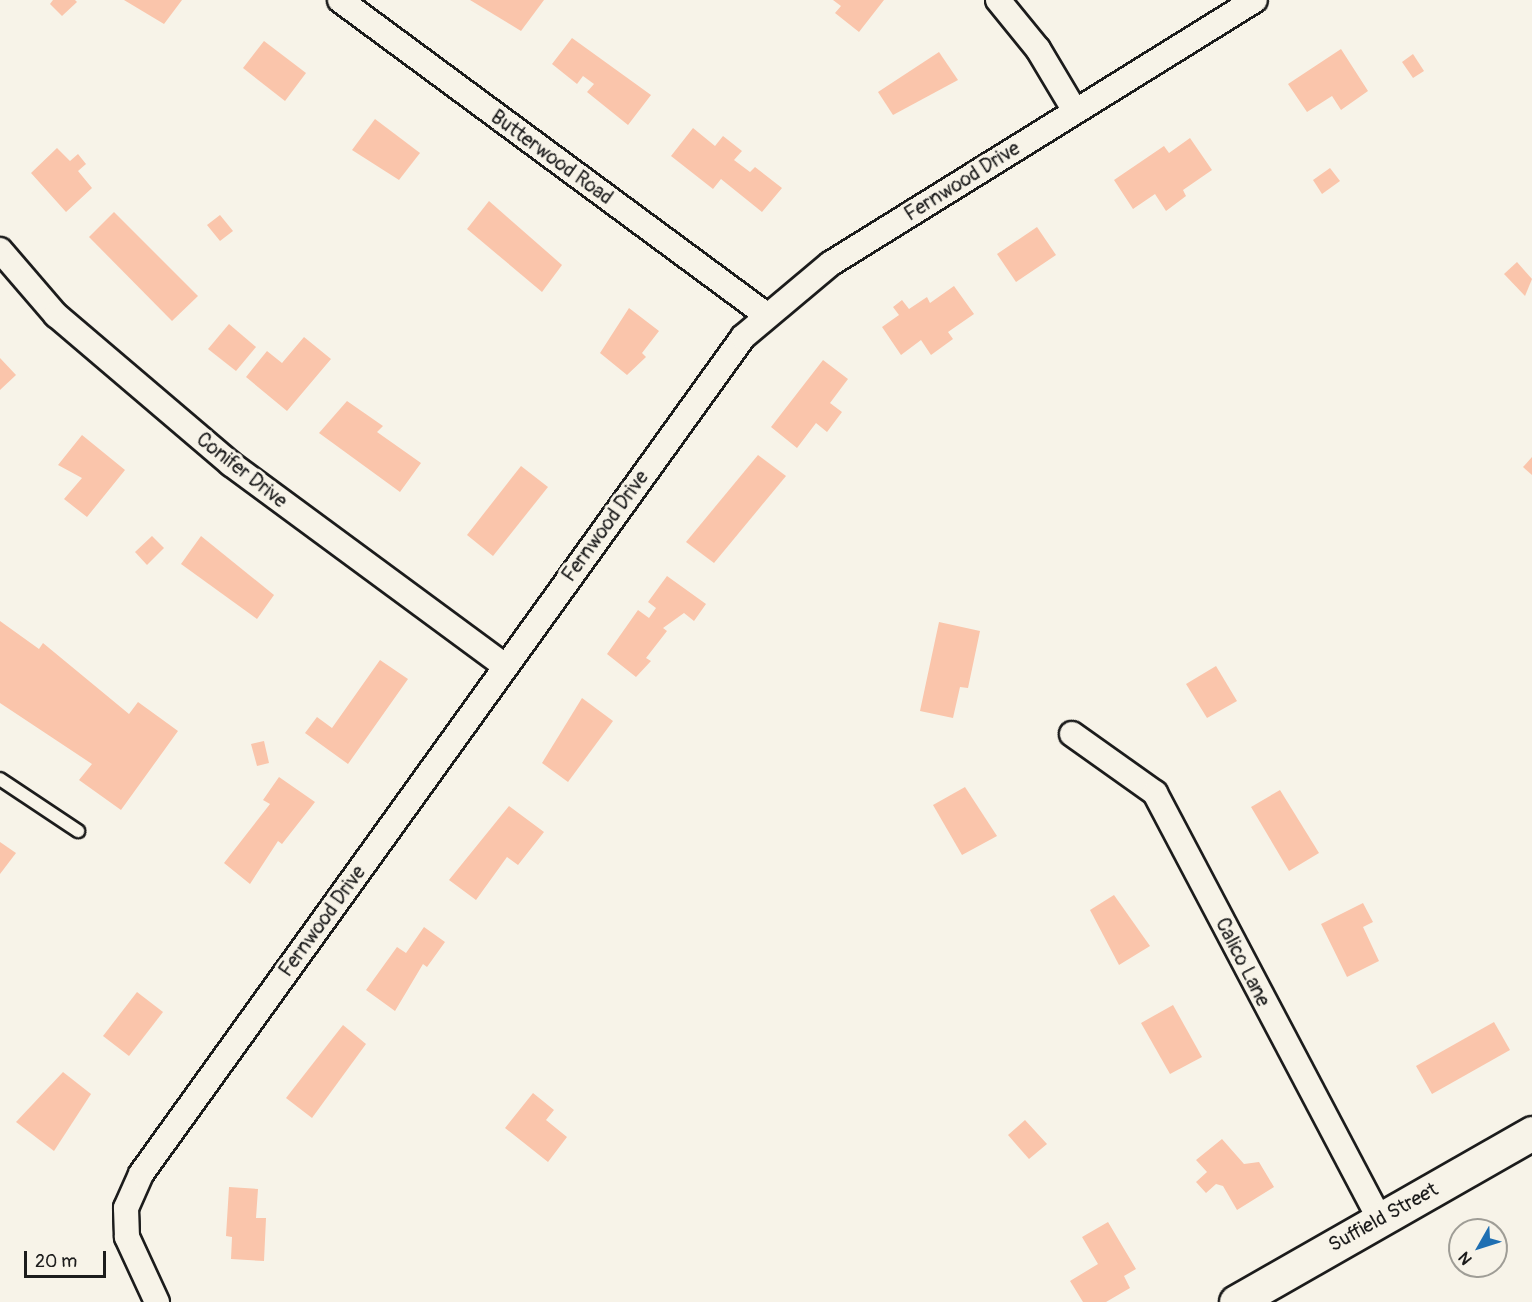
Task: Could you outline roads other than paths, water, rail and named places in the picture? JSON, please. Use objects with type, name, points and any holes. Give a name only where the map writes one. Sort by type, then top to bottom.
[{"type":"main road","name":"Suffield Street","points":[[1236,1302],[1532,1133]]},
{"type":"street","name":"Butterwood Road","points":[[340,0],[765,314]]},
{"type":"street","points":[[998,0],[1038,49],[1075,111]]},
{"type":"street","name":"Fernwood Drive","points":[[157,1302],[134,1262],[125,1222],[129,1196],[141,1174],[725,360],[765,314],[830,264],[1255,0]]},
{"type":"street","name":"Conifer Drive","points":[[0,250],[56,315],[231,464],[505,666]]},
{"type":"street","name":"Calico Lane","points":[[1072,734],[1155,793],[1380,1219]]},
{"type":"lane","points":[[0,779],[78,831]]}]
